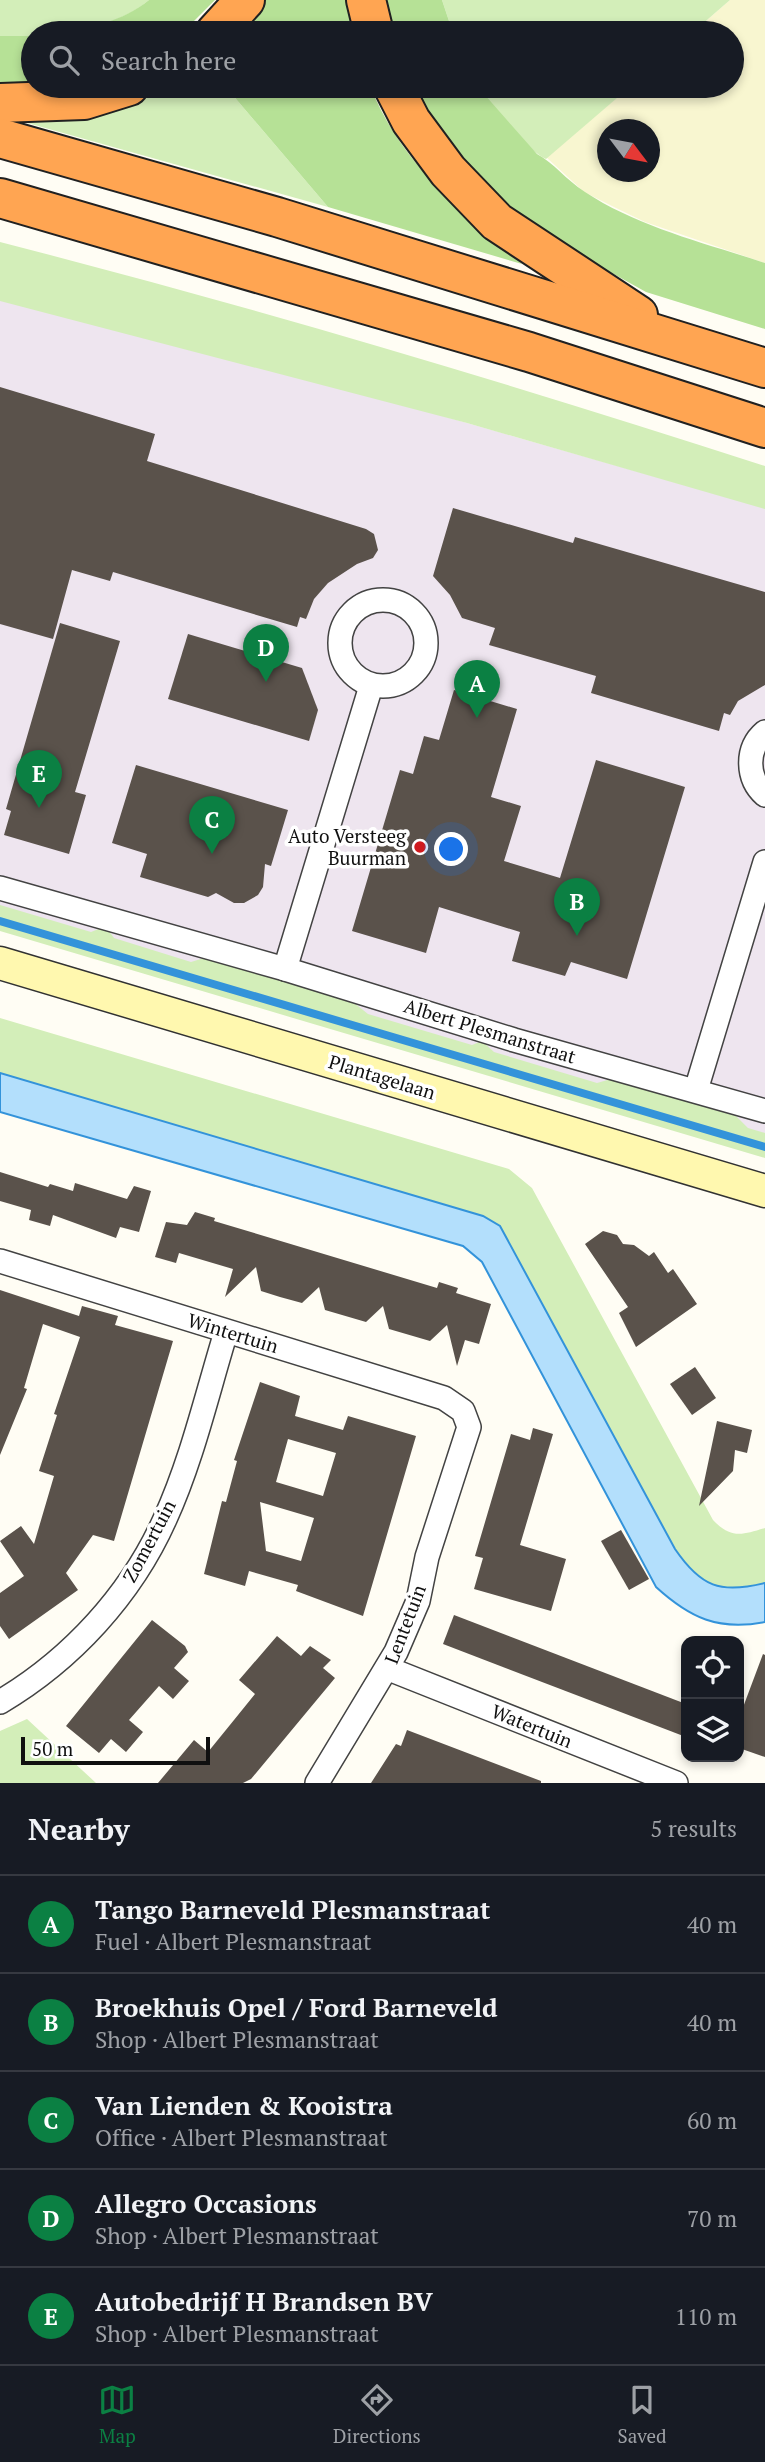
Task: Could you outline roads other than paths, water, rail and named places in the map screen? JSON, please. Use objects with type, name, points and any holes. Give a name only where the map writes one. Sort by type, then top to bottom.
[{"type":"highway","points":[[226,21],[245,0]]},
{"type":"highway","points":[[366,0],[371,21]]},
{"type":"highway","points":[[0,103],[90,98]]},
{"type":"highway","points":[[399,98],[411,121],[448,171],[497,222],[671,337]]},
{"type":"highway","points":[[0,138],[277,217],[765,368]]},
{"type":"highway","points":[[0,198],[529,352],[765,428]]},
{"type":"main road","name":"Plantagelaan","points":[[0,962],[765,1191]]},
{"type":"street","points":[[285,969],[371,685]]},
{"type":"street","points":[[765,732],[753,748],[750,762],[752,777],[765,795]]},
{"type":"street","points":[[696,1090],[765,862]]},
{"type":"street","name":"Albert Plesmanstraat","points":[[0,888],[765,1111]]},
{"type":"street","name":"Wintertuin","points":[[0,1261],[444,1398],[463,1411]]},
{"type":"street","name":"Zomertuin","points":[[0,1702],[33,1682],[85,1637],[129,1581],[164,1520],[226,1332]]},
{"type":"street","name":"Lentetuin","points":[[317,1783],[388,1669],[418,1601],[427,1557],[469,1427],[463,1411]]},
{"type":"street","name":"Watertuin","points":[[388,1669],[676,1783]]},
{"type":"water","points":[[0,1073],[483,1216],[500,1226],[675,1549],[694,1572],[713,1584],[736,1588],[765,1583],[765,1622],[733,1625],[706,1620],[681,1607],[656,1587],[482,1262],[463,1246],[0,1112]]},
{"type":"waterway","points":[[0,921],[765,1147]]},
{"type":"place","name":"Allegro Occasions","points":[[266,682]]},
{"type":"place","name":"Tango Barneveld Plesmanstraat","points":[[477,718]]},
{"type":"place","name":"Autobedrijf H Brandsen BV","points":[[39,808]]},
{"type":"place","name":"Auto Versteeg Buurman","points":[[420,847]]},
{"type":"place","name":"Van Lienden & Kooistra","points":[[212,854]]},
{"type":"place","name":"Broekhuis Opel / Ford Barneveld","points":[[577,936]]}]
